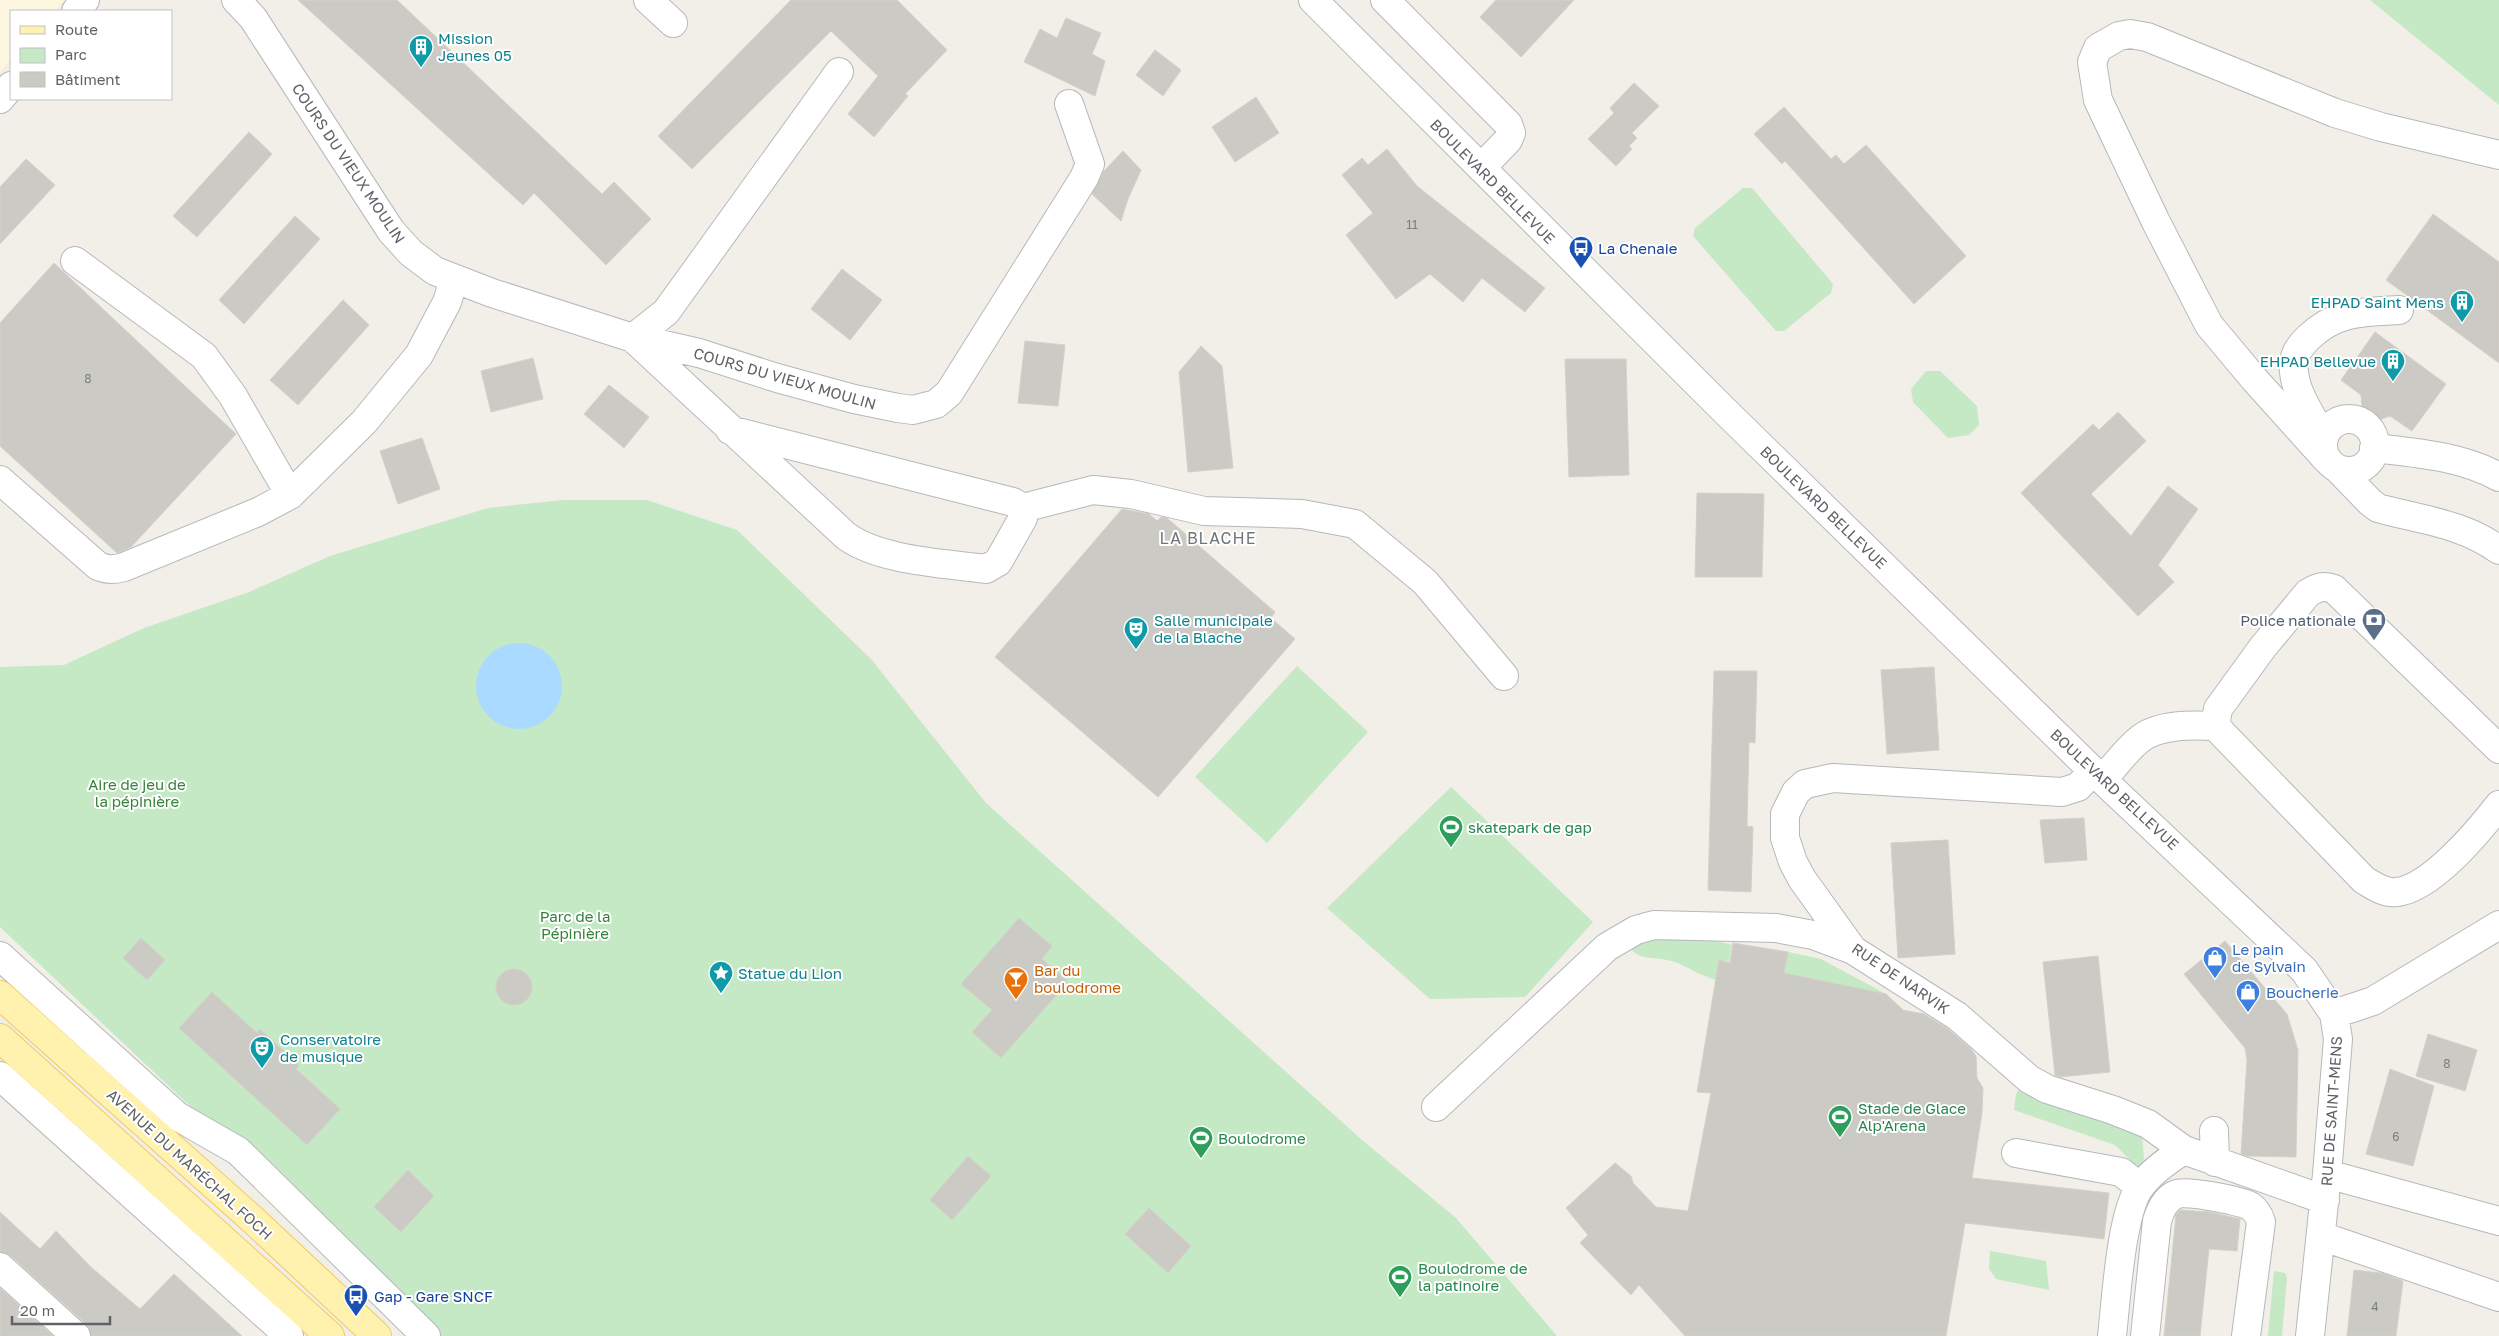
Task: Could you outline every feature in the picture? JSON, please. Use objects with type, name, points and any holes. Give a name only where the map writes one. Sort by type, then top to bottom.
[{"type":"main road","name":"AVENUE DU MARÉCHAL FOCH","points":[[0,995],[252,1219],[377,1336]]},
{"type":"main road","points":[[0,1038],[330,1336]]},
{"type":"street","points":[[77,10],[85,0]]},
{"type":"street","name":"COURS DU VIEUX MOULIN","points":[[236,0],[253,18],[392,231],[411,253],[435,271],[454,280],[633,338],[699,353],[854,399],[914,410],[936,404],[948,394],[1084,178],[1090,164],[1069,104]]},
{"type":"street","points":[[648,0],[672,23]]},
{"type":"street","name":"BOULEVARD BELLEVUE","points":[[1313,0],[1480,168],[2098,775],[2304,970],[2334,1014]]},
{"type":"street","points":[[1385,0],[1508,124],[1511,132],[1508,140],[1480,168]]},
{"type":"street","points":[[2330,456],[2328,428],[2336,423],[2353,420],[2368,428],[2373,436],[2374,448],[2369,461],[2363,468],[2347,472],[2330,456],[2255,380],[2209,325],[2156,222],[2098,100],[2092,62],[2098,48],[2119,36],[2130,34],[2146,37],[2335,113],[2381,127],[2499,155]]},
{"type":"street","points":[[633,338],[666,312],[839,72]]},
{"type":"street","points":[[0,99],[10,87]]},
{"type":"street","points":[[75,261],[204,356],[232,396],[290,495]]},
{"type":"street","points":[[0,480],[98,566],[115,570],[258,512],[290,495],[364,422],[419,355],[447,302],[454,280]]},
{"type":"street","points":[[2399,310],[2358,312],[2329,321],[2299,348],[2294,357],[2293,371],[2298,388],[2330,456],[2370,502],[2378,508],[2452,525],[2486,540],[2499,550]]},
{"type":"street","name":"COURS DU VIEUX MOULIN","points":[[633,338],[846,536],[874,551],[986,569],[998,562],[1023,518],[1023,508]]},
{"type":"street","points":[[730,430],[1014,502],[1023,508],[1093,490],[1132,494],[1204,511],[1302,514],[1354,524],[1425,582],[1504,676]]},
{"type":"street","points":[[2374,448],[2438,456],[2477,467],[2499,477]]},
{"type":"street","points":[[2499,749],[2334,589],[2327,586],[2317,588],[2308,593],[2263,647],[2218,709],[2215,726],[2364,880],[2388,892],[2396,892],[2412,887],[2434,873],[2462,846],[2499,805]]},
{"type":"street","name":"RUE DE NARVIK","points":[[2215,726],[2188,725],[2164,729],[2141,738],[2098,775],[2078,787],[2062,792],[1833,778],[1805,784],[1796,792],[1789,803],[1784,828],[1786,843],[1802,879],[1853,950],[1957,1016],[2029,1079],[2047,1089],[2114,1110],[2148,1124],[2184,1150],[2324,1200]]},
{"type":"street","points":[[1436,1107],[1601,953],[1636,930],[1654,925],[1776,928],[1813,935],[1853,950]]},
{"type":"street","name":"RUE DE SAINT-MENS","points":[[2310,1336],[2337,1069],[2338,1039],[2334,1014],[2373,1002],[2499,925]]},
{"type":"street","points":[[0,956],[178,1116],[238,1150],[404,1324],[426,1336]]},
{"type":"street","points":[[54,1043],[32,1067],[4,1088],[289,1336]]},
{"type":"street","points":[[2214,1131],[2215,1162]]},
{"type":"street","points":[[2112,1336],[2126,1226],[2130,1209],[2140,1187],[2166,1161],[2184,1150]]},
{"type":"street","points":[[2016,1153],[2121,1172],[2140,1187]]},
{"type":"street","points":[[2327,1174],[2499,1221]]},
{"type":"street","points":[[2145,1336],[2156,1221],[2161,1208],[2177,1194],[2192,1193],[2249,1205],[2258,1213],[2261,1222],[2246,1336]]},
{"type":"street","points":[[2321,1236],[2499,1297]]},
{"type":"street","points":[[0,1267],[76,1336]]},
{"type":"shaded area","points":[[0,0],[65,0],[56,10],[10,10],[10,60],[0,72]]},
{"type":"green space","points":[[2370,0],[2499,0],[2499,105]]},
{"type":"green space","points":[[1743,188],[1752,188],[1833,284],[1831,293],[1784,331],[1776,331],[1693,236],[1695,228]]},
{"type":"green space","points":[[1926,371],[1940,371],[1977,406],[1979,425],[1969,435],[1948,438],[1913,402],[1911,389]]},
{"type":"green space","name":"Parc de la Pépinière","points":[[563,500],[647,500],[737,530],[871,659],[986,803],[1362,1140],[1456,1218],[1557,1336],[434,1336],[0,927],[0,667],[64,665],[144,628],[249,592],[330,556],[488,508]]},
{"type":"green space","points":[[1297,666],[1368,732],[1267,843],[1195,777]]},
{"type":"green space","name":"skatepark de gap","points":[[1451,787],[1593,922],[1525,997],[1430,999],[1327,908]]},
{"type":"green space","points":[[1654,937],[1702,937],[1732,945],[1729,962],[1719,960],[1717,980],[1673,962],[1643,957],[1631,949],[1633,943]]},
{"type":"green space","points":[[1788,952],[1821,959],[1886,994],[1784,973]]},
{"type":"green space","points":[[2021,1087],[2142,1134],[2144,1160],[2139,1169],[2115,1145],[2014,1110],[2016,1094]]},
{"type":"green space","points":[[1990,1251],[2046,1261],[2049,1290],[1996,1279],[1989,1269]]},
{"type":"green space","points":[[2274,1271],[2285,1273],[2287,1277],[2282,1336],[2268,1336]]},
{"type":"water","points":[[519,643],[535,646],[543,650],[555,662],[559,670],[562,686],[559,702],[555,710],[543,722],[535,726],[519,729],[503,726],[495,722],[483,710],[479,702],[476,686],[479,670],[483,662],[495,650],[503,646]]},
{"type":"building","points":[[298,0],[397,0],[602,194],[614,182],[651,219],[606,265],[534,193],[523,205]]},
{"type":"building","points":[[791,0],[897,0],[947,50],[905,94],[908,96],[874,137],[848,114],[878,76],[831,31],[692,169],[658,136]]},
{"type":"building","points":[[1496,0],[1574,0],[1521,57],[1480,17]]},
{"type":"building","points":[[1066,18],[1101,33],[1092,54],[1105,61],[1095,96],[1024,62],[1040,29],[1057,38]]},
{"type":"building","points":[[1155,50],[1181,70],[1163,96],[1136,75]]},
{"type":"building","points":[[1634,83],[1659,106],[1632,133],[1637,138],[1629,146],[1632,149],[1616,166],[1588,139],[1614,113],[1610,108]]},
{"type":"building","points":[[1256,97],[1279,133],[1235,162],[1212,127]]},
{"type":"building","points":[[1784,107],[1831,159],[1836,155],[1844,164],[1866,145],[1966,256],[1914,304],[1785,161],[1782,164],[1754,134]]},
{"type":"building","points":[[249,132],[272,154],[197,237],[173,216]]},
{"type":"building","points":[[1387,149],[1417,186],[1545,288],[1525,312],[1482,278],[1463,302],[1430,274],[1396,299],[1346,235],[1373,213],[1342,175],[1362,158],[1368,165]]},
{"type":"building","points":[[1123,151],[1141,170],[1128,199],[1121,221],[1092,194],[1104,171]]},
{"type":"building","points":[[26,159],[55,185],[0,244],[0,187]]},
{"type":"building","name":"EHPAD Saint Mens","points":[[2433,214],[2499,262],[2499,363],[2386,280]]},
{"type":"building","points":[[295,216],[320,239],[244,324],[219,300]]},
{"type":"building","points":[[54,263],[236,434],[131,547],[117,553],[0,446],[0,323]]},
{"type":"building","points":[[842,269],[882,300],[850,340],[811,309]]},
{"type":"building","points":[[343,300],[369,325],[298,405],[270,380]]},
{"type":"building","name":"EHPAD Bellevue","points":[[2375,332],[2446,384],[2412,431],[2390,416],[2379,420],[2362,408],[2361,395],[2341,380]]},
{"type":"building","points":[[1025,341],[1065,345],[1058,406],[1018,403]]},
{"type":"building","points":[[1201,346],[1222,366],[1233,468],[1188,472],[1179,372]]},
{"type":"building","points":[[533,358],[543,399],[491,412],[481,371]]},
{"type":"building","points":[[1565,359],[1626,359],[1629,475],[1569,477]]},
{"type":"building","points":[[609,385],[649,417],[624,448],[584,414]]},
{"type":"building","points":[[2118,412],[2146,441],[2091,494],[2131,536],[2168,486],[2198,509],[2158,565],[2174,582],[2138,616],[2021,493],[2093,424],[2099,430]]},
{"type":"building","points":[[422,438],[440,489],[398,504],[380,451]]},
{"type":"building","points":[[1697,493],[1764,494],[1762,577],[1695,577]]},
{"type":"building","points":[[1122,509],[1149,514],[1157,521],[1161,517],[1167,518],[1275,612],[1271,618],[1295,639],[1158,797],[995,657]]},
{"type":"building","points":[[1934,667],[1939,750],[1887,754],[1881,670]]},
{"type":"building","points":[[1714,671],[1757,671],[1755,743],[1749,742],[1747,826],[1753,827],[1751,892],[1708,890]]},
{"type":"building","points":[[2084,818],[2087,860],[2045,863],[2040,820]]},
{"type":"building","points":[[1948,840],[1955,954],[1898,958],[1891,843]]},
{"type":"building","name":"Bar du boulodrome","points":[[1019,918],[1052,946],[1042,959],[1068,982],[1001,1058],[972,1032],[992,1010],[961,984]]},
{"type":"building","points":[[141,938],[165,960],[147,980],[123,958]]},
{"type":"building","points":[[2225,941],[2287,1014],[2298,1050],[2296,1157],[2248,1156],[2241,1154],[2247,1060],[2245,1048],[2184,974]]},
{"type":"building","name":"Stade de Glace Alp'Arena","points":[[1733,943],[1788,952],[1784,973],[1886,994],[1903,1010],[1924,1014],[1948,1029],[1971,1049],[1976,1056],[1977,1078],[1983,1088],[1982,1113],[1972,1178],[2109,1193],[2104,1239],[1965,1223],[1946,1336],[1685,1336],[1639,1285],[1631,1295],[1580,1243],[1588,1235],[1566,1208],[1615,1163],[1631,1176],[1633,1183],[1656,1207],[1688,1211],[1711,1093],[1697,1092],[1719,960],[1730,963]]},
{"type":"building","points":[[2098,956],[2110,1072],[2060,1077],[2055,1075],[2043,962]]},
{"type":"building","points":[[514,969],[521,970],[527,974],[531,980],[531,994],[527,1000],[521,1004],[514,1005],[507,1004],[501,1000],[497,994],[496,987],[497,980],[501,974],[507,970]]},
{"type":"building","points":[[212,992],[257,1033],[260,1029],[299,1065],[296,1069],[340,1109],[307,1145],[179,1028]]},
{"type":"building","points":[[2428,1034],[2477,1050],[2465,1091],[2416,1076]]},
{"type":"building","points":[[2390,1069],[2434,1086],[2413,1166],[2366,1154]]},
{"type":"building","points":[[968,1156],[991,1176],[952,1220],[930,1200]]},
{"type":"building","points":[[408,1170],[434,1196],[401,1232],[374,1207]]},
{"type":"building","points":[[1149,1208],[1191,1246],[1168,1273],[1125,1234]]},
{"type":"building","points":[[2180,1210],[2210,1212],[2240,1219],[2237,1251],[2209,1249],[2200,1336],[2164,1336],[2176,1215]]},
{"type":"building","points":[[0,1212],[40,1249],[56,1231],[92,1268],[140,1309],[174,1274],[242,1336],[91,1336],[86,1324],[10,1255],[0,1252]]},
{"type":"building","points":[[2354,1270],[2381,1273],[2403,1281],[2396,1336],[2347,1336]]},
{"type":"building","points":[[0,1288],[53,1336],[0,1336]]},
{"type":"place","name":"Mission Jeunes 05","points":[[421,68]]},
{"type":"place","name":"La Chenaie","points":[[1581,269]]},
{"type":"place","name":"EHPAD Saint Mens","points":[[2462,323]]},
{"type":"place","name":"EHPAD Bellevue","points":[[2393,382]]},
{"type":"place","name":"Police nationale","points":[[2374,641]]},
{"type":"place","name":"Salle municipale de la Blache","points":[[1136,650]]},
{"type":"place","name":"skatepark de gap","points":[[1451,848]]},
{"type":"place","name":"Le pain de Sylvain","points":[[2215,979]]},
{"type":"place","name":"Statue du Lion","points":[[721,994]]},
{"type":"place","name":"Bar du boulodrome","points":[[1016,1000]]},
{"type":"place","name":"Boucherie","points":[[2248,1013]]},
{"type":"place","name":"Conservatoire de musique","points":[[262,1069]]},
{"type":"place","name":"Stade de Glace Alp'Arena","points":[[1840,1138]]},
{"type":"place","name":"Boulodrome","points":[[1201,1159]]},
{"type":"place","name":"Boulodrome de la patinoire","points":[[1400,1298]]},
{"type":"place","name":"Gap - Gare SNCF","points":[[356,1317]]},
{"type":"district","name":"LA BLACHE","points":[[1208,538]]},
{"type":"park label","name":"Aire de jeu de la pépinière","points":[[137,792]]}]
